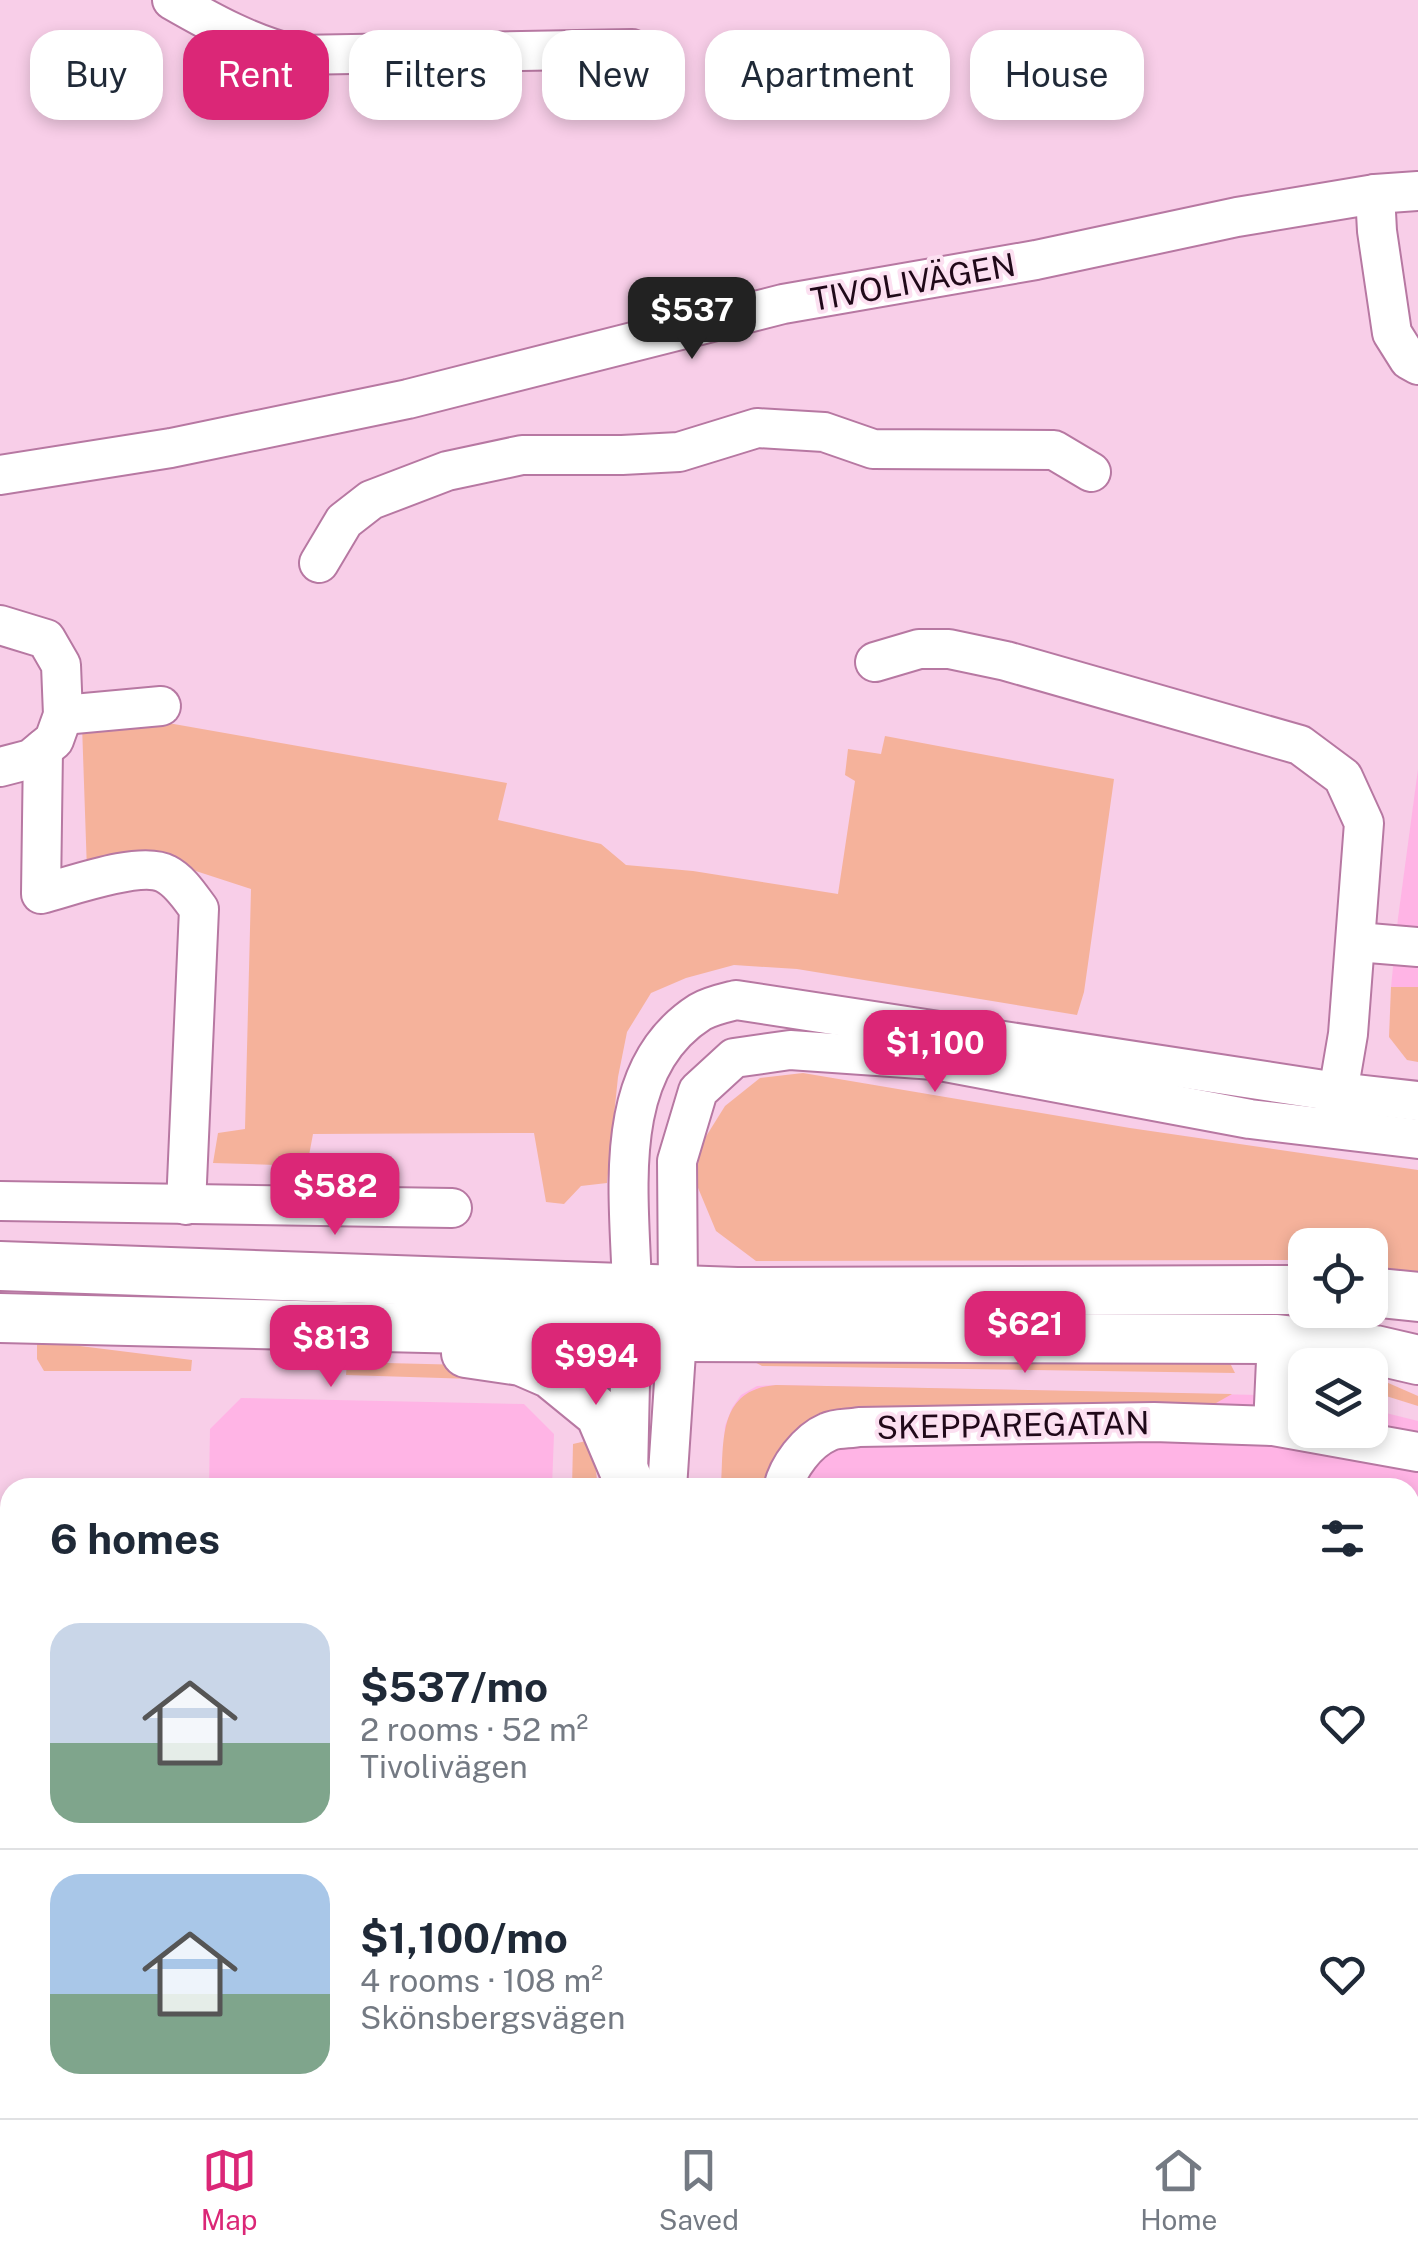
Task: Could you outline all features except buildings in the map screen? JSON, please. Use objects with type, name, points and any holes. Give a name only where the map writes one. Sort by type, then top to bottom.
[{"type":"main road","points":[[12,1263],[655,1290],[1288,1290]]},
{"type":"main road","points":[[654,1337],[655,1290]]},
{"type":"main road","points":[[1388,1294],[1418,1297]]},
{"type":"main road","points":[[16,1318],[556,1331],[654,1337],[1276,1339],[1376,1350],[1418,1360]]},
{"type":"main road","points":[[16,1318],[205,1353],[446,1350],[521,1361],[551,1374],[600,1414],[637,1478]]},
{"type":"street","points":[[172,0],[226,31],[262,47],[295,55],[542,51]]},
{"type":"street","name":"TIVOLIVÄGEN","points":[[0,475],[171,448],[408,398],[783,304],[1036,260],[1237,217],[1375,194],[1418,191]]},
{"type":"street","points":[[1375,194],[1392,333],[1409,360],[1418,365]]},
{"type":"street","points":[[320,564],[344,522],[371,500],[446,471],[522,455],[678,452],[757,428],[824,432],[874,449],[1054,450],[1091,472]]},
{"type":"street","points":[[0,625],[46,639],[61,665],[63,715],[54,740],[31,759],[0,767]]},
{"type":"street","points":[[874,662],[919,649],[948,649],[1006,661],[1300,745],[1344,777],[1364,822],[1348,1034],[1334,1110]]},
{"type":"street","points":[[63,715],[161,706]]},
{"type":"street","points":[[43,748],[41,894],[136,871],[164,872],[199,909],[186,1205]]},
{"type":"street","points":[[1357,942],[1418,948]]},
{"type":"street","points":[[655,1290],[632,1124],[642,1086],[666,1040],[702,1010],[736,1000],[1080,1050],[1334,1110],[1418,1138]]},
{"type":"street","points":[[655,1290],[677,1160],[698,1091],[734,1058],[790,1050],[935,1060],[1250,1120],[1418,1101]]},
{"type":"street","points":[[0,1201],[452,1208]]},
{"type":"street","points":[[642,1478],[654,1337]]},
{"type":"street","points":[[1273,1426],[1276,1339]]},
{"type":"street","name":"SKEPPAREGATAN","points":[[786,1478],[805,1451],[827,1432],[860,1427],[1154,1422],[1273,1426],[1418,1452]]},
{"type":"shaded area","points":[[134,717],[507,783],[498,820],[601,844],[626,865],[693,871],[838,894],[855,781],[845,775],[848,749],[881,754],[885,736],[1114,779],[1084,992],[1077,1015],[797,969],[734,965],[686,978],[651,993],[627,1032],[618,1077],[607,1183],[581,1186],[564,1204],[546,1202],[534,1133],[313,1134],[307,1166],[213,1163],[218,1133],[245,1129],[251,889],[162,860],[87,871],[82,725]]},
{"type":"shaded area","points":[[1418,769],[1418,987],[1391,987],[1398,918]]},
{"type":"shaded area","points":[[1391,987],[1418,987],[1418,1062],[1407,1060],[1389,1037]]},
{"type":"shaded area","points":[[803,1073],[1130,1128],[1418,1170],[1418,1273],[1388,1268],[1388,1228],[1288,1228],[1288,1260],[756,1261],[716,1231],[696,1183],[700,1146],[725,1106],[760,1078]]},
{"type":"shaded area","points":[[37,1344],[192,1360],[191,1371],[44,1371],[37,1359]]},
{"type":"shaded area","points":[[751,1360],[1221,1360],[1230,1363],[1235,1373],[762,1366]]},
{"type":"shaded area","points":[[347,1362],[466,1365],[505,1380],[346,1375]]},
{"type":"shaded area","points":[[1388,1383],[1418,1396],[1418,1406],[1388,1397]]},
{"type":"shaded area","points":[[776,1385],[1288,1396],[1288,1448],[1388,1448],[1388,1414],[1418,1421],[1418,1478],[722,1478],[725,1426],[741,1395],[757,1386]]},
{"type":"shaded area","points":[[776,1385],[1232,1394],[1209,1407],[798,1431],[774,1458],[765,1478],[722,1478],[724,1436],[733,1407],[757,1389]]},
{"type":"shaded area","points":[[241,1398],[524,1404],[554,1434],[552,1478],[209,1478],[210,1429]]},
{"type":"shaded area","points":[[586,1441],[594,1456],[597,1478],[572,1478],[573,1444]]}]
